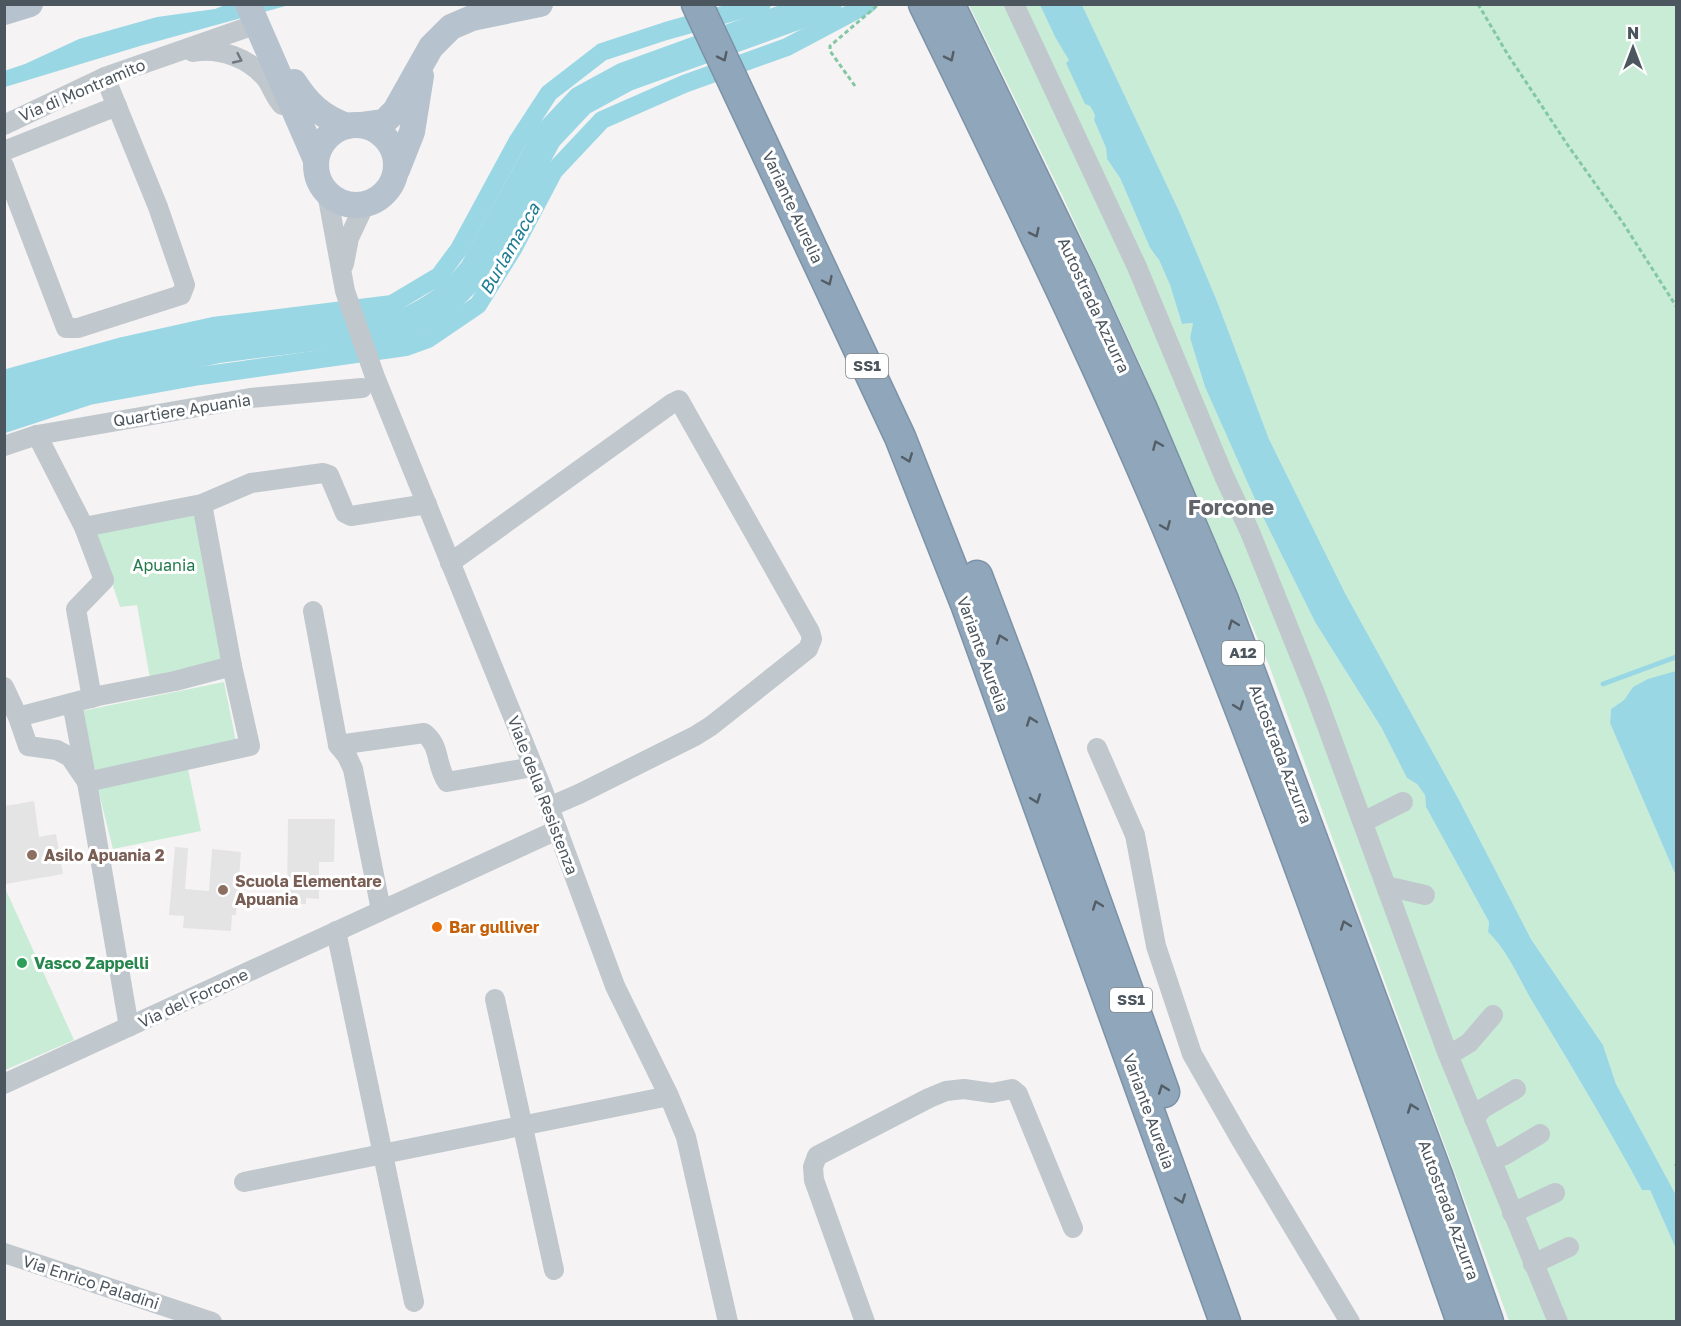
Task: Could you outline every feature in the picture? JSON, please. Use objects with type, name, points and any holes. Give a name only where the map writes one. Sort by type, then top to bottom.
[{"type":"highway","name":"Variante Aurelia","points":[[698,4],[769,130],[918,429],[1225,1322]]},
{"type":"highway","name":"Variante Aurelia","points":[[720,4],[769,130]]},
{"type":"highway","name":"Autostrada Azzurra","points":[[924,4],[1063,291],[1119,414],[1200,607],[1334,959],[1462,1322]]},
{"type":"highway","name":"Autostrada Azzurra","points":[[949,4],[1081,276],[1141,407],[1224,600],[1433,1164],[1488,1322]]},
{"type":"highway","name":"Variante Aurelia","points":[[1005,682],[1246,1322]]},
{"type":"main road","points":[[4,12],[30,4]]},
{"type":"main road","points":[[424,61],[412,132],[393,182],[377,200],[352,205],[338,201],[327,193],[316,172],[316,160],[323,142],[338,129],[384,122],[392,115],[424,61],[437,40],[460,22],[540,4]]},
{"type":"main road","points":[[252,15],[304,98],[325,117],[355,126],[372,128],[389,141],[394,150],[397,170]]},
{"type":"main road","points":[[252,15],[316,160]]},
{"type":"street","points":[[1014,4],[1137,267],[1224,476],[1255,543],[1316,696],[1356,781],[1363,822],[1449,1055],[1558,1322]]},
{"type":"street","name":"Via di Montramito","points":[[4,125],[105,77],[161,57],[252,15]]},
{"type":"street","name":"Via di Montramito","points":[[161,57],[208,51],[244,61],[267,80],[278,100],[301,124]]},
{"type":"street","points":[[4,166],[66,328],[78,328],[181,295],[185,285],[158,207],[105,77]]},
{"type":"street","points":[[4,151],[117,106]]},
{"type":"street","name":"Viale della Resistenza","points":[[327,193],[344,282],[369,382],[427,504],[549,807],[615,986],[669,1096],[686,1137],[728,1322]]},
{"type":"street","points":[[344,282],[349,238],[365,204]]},
{"type":"street","name":"Quartiere Apuania","points":[[4,446],[37,435],[250,398],[369,382]]},
{"type":"street","points":[[450,563],[670,404],[679,400],[810,632],[812,639],[808,649],[711,726],[549,807]]},
{"type":"street","points":[[37,435],[84,527],[104,580],[76,609],[92,698]]},
{"type":"street","points":[[84,527],[202,504],[251,483],[323,473],[329,474],[345,513],[351,516],[427,504]]},
{"type":"street","points":[[87,782],[250,746],[232,666],[202,504]]},
{"type":"street","points":[[313,611],[338,746],[348,756],[353,769],[381,910]]},
{"type":"street","points":[[18,717],[232,666]]},
{"type":"street","points":[[4,687],[28,746],[57,750],[70,758],[87,782]]},
{"type":"street","points":[[72,703],[129,1027]]},
{"type":"street","points":[[338,746],[424,733],[434,740],[442,775],[447,782],[532,767]]},
{"type":"street","points":[[1097,748],[1135,835],[1156,946],[1192,1054],[1350,1322]]},
{"type":"street","points":[[1363,822],[1403,802]]},
{"type":"street","name":"Via del Forcone","points":[[4,1084],[557,830]]},
{"type":"street","points":[[1386,885],[1425,895]]},
{"type":"street","points":[[336,931],[414,1302]]},
{"type":"street","points":[[495,999],[554,1270]]},
{"type":"street","points":[[1449,1055],[1469,1043],[1493,1015]]},
{"type":"street","points":[[865,1322],[814,1180],[813,1167],[817,1156],[825,1150],[946,1091],[964,1089],[992,1093],[1012,1089],[1018,1094],[1073,1228]]},
{"type":"street","points":[[1474,1119],[1482,1109],[1516,1089]]},
{"type":"street","points":[[244,1182],[669,1096]]},
{"type":"street","points":[[1491,1160],[1505,1155],[1540,1134]]},
{"type":"street","points":[[1512,1213],[1555,1193]]},
{"type":"street","points":[[1533,1264],[1569,1247]]},
{"type":"street","name":"Via Enrico Paladini","points":[[4,1253],[212,1322]]},
{"type":"path","points":[[855,86],[830,51],[830,46],[879,4]]},
{"type":"path","points":[[1478,4],[1508,55],[1677,306]]},
{"type":"shaded area","name":"Asilo Apuania 2","points":[[34,801],[39,837],[56,834],[63,874],[5,884],[5,806]]},
{"type":"shaded area","points":[[288,819],[335,819],[334,862],[319,862],[319,899],[306,898],[306,904],[287,904]]},
{"type":"shaded area","name":"Scuola Elementare Apuania","points":[[175,847],[188,848],[185,889],[209,891],[212,849],[241,852],[236,915],[232,915],[231,931],[183,928],[184,916],[169,915]]},
{"type":"green space","points":[[969,5],[1040,5],[1055,37],[1070,60],[1066,63],[1095,115],[1094,120],[1106,148],[1107,159],[1120,178],[1150,248],[1159,260],[1170,285],[1182,324],[1193,323],[1190,338],[1205,387],[1262,515],[1315,622],[1381,727],[1407,778],[1417,784],[1425,795],[1426,807],[1489,922],[1488,932],[1508,958],[1642,1190],[1650,1190],[1676,1249],[1676,1321],[1509,1321],[1269,665],[1140,364],[1064,199]]},
{"type":"green space","points":[[1082,5],[1676,5],[1676,671],[1633,687],[1624,700],[1611,709],[1610,723],[1676,876],[1676,1195],[1616,1084],[1603,1045],[1531,939],[1458,798],[1345,593],[1269,439],[1217,301],[1180,213]]},
{"type":"green space","name":"Apuania","points":[[202,504],[232,666],[150,678],[137,605],[120,607],[95,531]]},
{"type":"green space","points":[[224,682],[236,742],[95,771],[82,711]]},
{"type":"green space","points":[[188,769],[201,831],[113,849],[98,789]]},
{"type":"green space","name":"Vasco Zappelli","points":[[4,886],[74,1040],[5,1070],[4,1070]]},
{"type":"water","points":[[225,5],[289,5],[140,46],[5,87],[4,71],[25,64],[79,39],[157,17],[215,9]]},
{"type":"water","points":[[1040,5],[1082,5],[1180,213],[1217,301],[1269,439],[1345,593],[1458,798],[1531,939],[1603,1045],[1616,1084],[1676,1195],[1676,1249],[1650,1190],[1642,1190],[1508,958],[1488,932],[1489,922],[1426,807],[1425,795],[1417,784],[1407,778],[1381,727],[1315,622],[1262,515],[1205,387],[1190,338],[1193,323],[1182,324],[1170,285],[1159,260],[1150,248],[1120,178],[1107,159],[1106,148],[1094,120],[1095,115],[1090,106],[1085,104],[1066,63],[1069,60]]},
{"type":"water","points":[[1676,671],[1676,876],[1610,723],[1611,709],[1624,700],[1633,687],[1648,679]]},
{"type":"waterway","name":"Burlamacca","points":[[4,379],[123,346],[213,326],[392,304],[439,276],[459,249],[517,142],[549,93],[602,52],[762,4]]},
{"type":"waterway","name":"Burlamacca","points":[[4,402],[103,373],[218,348],[401,325],[412,320],[450,296],[474,271],[547,137],[581,101],[625,77],[827,4]]},
{"type":"waterway","name":"Burlamacca","points":[[4,424],[89,396],[200,376],[406,347],[428,339],[478,305],[513,249],[554,171],[602,120],[684,84],[787,47],[868,4]]},
{"type":"waterway","points":[[1603,684],[1676,657]]},
{"type":"place","name":"Asilo Apuania 2","points":[[32,855]]},
{"type":"place","name":"Scuola Elementare Apuania","points":[[223,890]]},
{"type":"place","name":"Bar gulliver","points":[[437,927]]},
{"type":"place","name":"Vasco Zappelli","points":[[22,963]]},
{"type":"district","name":"Forcone","points":[[1231,507]]}]
